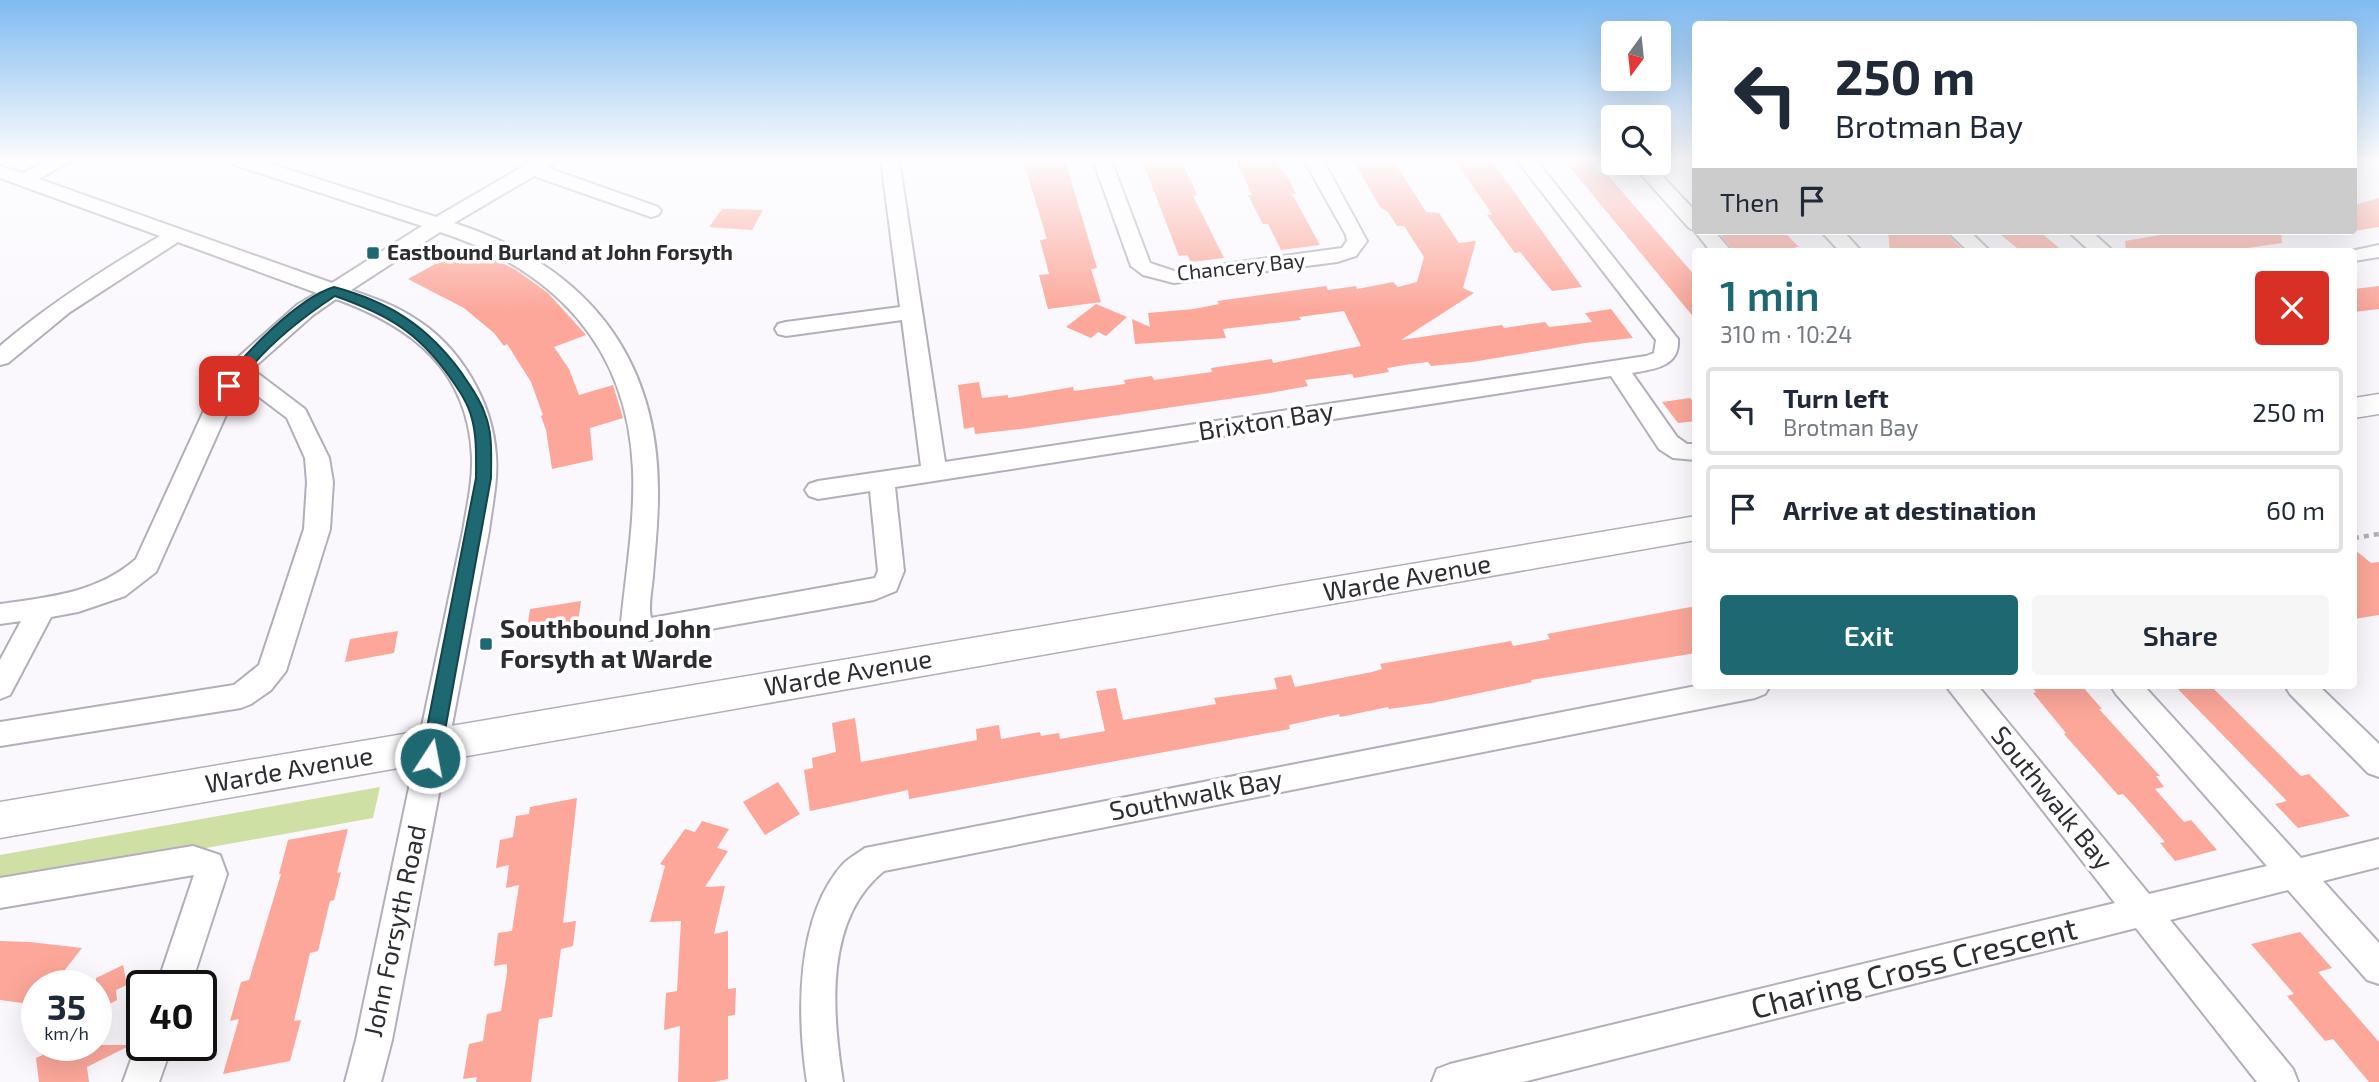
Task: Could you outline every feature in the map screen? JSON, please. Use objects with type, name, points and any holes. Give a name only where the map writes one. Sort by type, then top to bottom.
[{"type":"main road","points":[[2357,408],[2379,404]]},
{"type":"main road","name":"Warde Avenue","points":[[0,820],[1692,529]]},
{"type":"street","name":"John Forsyth Road","points":[[109,210],[376,306],[410,325],[438,350],[470,395],[479,415],[483,435],[484,478],[433,744],[363,1082]]},
{"type":"street","points":[[393,210],[483,239],[506,250],[564,288],[596,323],[625,374],[640,420],[645,475],[635,623],[638,626],[649,629],[874,590],[886,584],[891,571],[882,480]]},
{"type":"street","points":[[0,614],[93,599],[135,578],[146,565],[218,406],[239,371],[289,323],[334,291],[461,210]]},
{"type":"street","points":[[897,210],[934,471]]},
{"type":"street","name":"Chancery Bay","points":[[1121,210],[1141,266],[1174,277],[1337,256],[1349,252],[1357,241],[1356,235],[1342,210]]},
{"type":"street","name":"Brixton Bay","points":[[818,490],[1617,368],[1663,358],[1668,352],[1667,339],[1566,210]]},
{"type":"street","points":[[0,358],[85,289],[176,234]]},
{"type":"street","points":[[1707,235],[1718,248]]},
{"type":"street","points":[[1835,235],[1848,248]]},
{"type":"street","points":[[1962,235],[1976,248]]},
{"type":"street","points":[[2083,235],[2099,248]]},
{"type":"street","points":[[2357,255],[2379,251]]},
{"type":"street","points":[[786,329],[911,312]]},
{"type":"street","points":[[1617,368],[1668,443],[1682,452],[1692,452]]},
{"type":"street","points":[[0,734],[241,696],[272,671],[317,529],[320,482],[317,458],[297,414],[239,371]]},
{"type":"street","points":[[0,687],[43,607]]},
{"type":"street","name":"Southwalk Bay","points":[[825,1082],[817,1017],[822,961],[835,912],[847,884],[861,866],[876,858],[1740,689]]},
{"type":"street","name":"Southwalk Bay","points":[[1963,689],[2280,1082]]},
{"type":"street","points":[[2129,689],[2379,968]]},
{"type":"street","points":[[2303,689],[2379,764]]},
{"type":"street","name":"Charing Cross Crescent","points":[[1450,1082],[1530,1073],[2142,911],[2379,853]]},
{"type":"street","points":[[0,894],[193,860],[209,865],[211,874],[179,970]]},
{"type":"street","points":[[141,1082],[148,1061]]},
{"type":"path","points":[[2357,538],[2379,534]]},
{"type":"green space","points":[[380,787],[373,818],[0,885],[0,855]]},
{"type":"building","points":[[721,210],[763,210],[752,230],[709,227]]},
{"type":"building","points":[[1038,210],[1080,210],[1097,268],[1091,269],[1101,302],[1048,309],[1039,275],[1049,274],[1040,240],[1047,239]]},
{"type":"building","points":[[1161,210],[1200,210],[1224,258],[1191,262],[1187,255],[1179,256]]},
{"type":"building","points":[[1256,210],[1301,210],[1320,245],[1281,250],[1268,224],[1263,224]]},
{"type":"building","points":[[1386,210],[1439,213],[1459,243],[1476,241],[1463,288],[1474,293],[1401,340],[1502,325],[1504,328],[1545,322],[1549,327],[1592,322],[1585,313],[1611,309],[1633,338],[1585,343],[1472,362],[1431,366],[1428,362],[1411,364],[1387,368],[1389,372],[1354,378],[1352,374],[1305,380],[1308,386],[1270,393],[1021,429],[975,434],[974,427],[964,429],[958,385],[979,382],[982,398],[1008,395],[1008,398],[1073,387],[1074,391],[1125,384],[1124,380],[1152,376],[1154,380],[1212,372],[1211,368],[1272,359],[1273,363],[1361,346],[1344,311],[1299,317],[1301,320],[1223,329],[1226,338],[1135,344],[1132,319],[1150,327],[1148,313],[1194,309],[1219,304],[1217,301],[1326,286],[1328,290],[1356,286],[1357,289],[1393,282],[1398,287],[1417,282],[1424,257],[1404,226],[1397,226]]},
{"type":"building","points":[[1490,210],[1527,210],[1582,287],[1552,291],[1520,252],[1515,253],[1487,215],[1492,214]]},
{"type":"building","points":[[1606,210],[1638,210],[1692,272],[1692,315]]},
{"type":"building","points":[[2357,210],[2379,210],[2379,227],[2357,231]]},
{"type":"building","points":[[1720,235],[1787,235],[1799,247],[1796,248],[1732,248]]},
{"type":"building","points":[[1888,235],[1948,235],[1961,248],[1890,248]]},
{"type":"building","points":[[2001,235],[2044,235],[2059,248],[2017,248]]},
{"type":"building","points":[[2160,235],[2281,235],[2282,243],[2248,248],[2126,248],[2125,241]]},
{"type":"building","points":[[468,246],[516,270],[548,293],[586,335],[554,347],[569,369],[579,395],[613,385],[623,418],[590,428],[593,460],[552,469],[541,416],[543,415],[531,382],[507,344],[504,346],[494,333],[464,308],[408,279]]},
{"type":"building","points":[[2379,286],[2379,309],[2357,312],[2357,289]]},
{"type":"building","points":[[1096,304],[1127,317],[1106,336],[1098,332],[1091,338],[1066,327]]},
{"type":"building","points":[[1690,398],[1692,421],[1678,423],[1662,402]]},
{"type":"building","points":[[2357,551],[2371,563],[2379,562],[2379,615],[2357,619]]},
{"type":"building","points":[[581,601],[578,622],[527,630],[530,609]]},
{"type":"building","points":[[1692,607],[1692,654],[1531,680],[1532,682],[1432,703],[1388,707],[1340,717],[1339,714],[1289,725],[1290,729],[909,799],[908,790],[810,811],[804,770],[813,768],[812,758],[836,752],[832,723],[855,718],[861,762],[977,740],[976,729],[999,725],[1001,739],[1040,732],[1041,736],[1059,733],[1060,739],[1105,731],[1096,691],[1116,688],[1123,720],[1216,704],[1214,698],[1277,689],[1274,678],[1291,675],[1295,687],[1372,672],[1382,669],[1380,664],[1511,641],[1513,646],[1550,639],[1547,634]]},
{"type":"building","points":[[398,631],[394,653],[345,662],[350,639]]},
{"type":"building","points":[[2034,689],[2085,689],[2102,709],[2099,709],[2160,776],[2156,776],[2164,787],[2155,789],[2184,822],[2191,820],[2217,850],[2175,861],[2160,843],[2165,842],[2134,806],[2123,794],[2118,795],[2064,734],[2066,733],[2033,693],[2036,692]]},
{"type":"building","points":[[2178,689],[2214,689],[2301,776],[2309,774],[2350,816],[2298,828],[2275,804],[2287,801]]},
{"type":"building","points":[[778,782],[800,814],[765,835],[743,802]]},
{"type":"building","points":[[577,798],[563,923],[576,921],[573,946],[561,949],[552,1017],[539,1019],[531,1082],[476,1082],[477,1077],[463,1079],[469,1044],[483,1041],[487,1014],[501,1011],[507,973],[507,964],[494,966],[498,933],[512,931],[519,885],[506,888],[509,865],[496,868],[500,840],[513,837],[516,816],[529,814],[530,807]]},
{"type":"building","points":[[702,821],[729,829],[717,848],[728,851],[705,887],[725,886],[714,934],[728,931],[728,989],[736,988],[735,1015],[728,1016],[728,1079],[714,1082],[678,1082],[680,1026],[664,1030],[666,993],[677,991],[681,921],[650,922],[665,866],[660,864],[685,829],[695,832]]},
{"type":"building","points":[[348,829],[337,873],[341,872],[334,900],[330,901],[318,951],[310,953],[294,1021],[301,1020],[290,1061],[223,1074],[239,1019],[230,1021],[241,982],[249,980],[281,874],[288,840]]},
{"type":"building","points":[[2300,932],[2332,968],[2318,972],[2379,1042],[2379,1082],[2369,1082],[2333,1039],[2325,1041],[2287,996],[2294,994],[2251,944]]},
{"type":"building","points":[[0,941],[82,948],[65,970],[21,970],[21,1003],[0,1000]]},
{"type":"building","points":[[123,965],[126,985],[116,990],[117,1000],[112,1003],[112,970]]},
{"type":"building","points":[[112,1045],[126,1045],[112,1054]]},
{"type":"building","points":[[36,1061],[99,1061],[87,1067],[89,1082],[39,1082]]},
{"type":"place","name":"Eastbound Burland at John Forsyth","points":[[373,253]]},
{"type":"place","name":"Southbound John Forsyth at Warde","points":[[486,644]]},
{"type":"route","points":[[229,386],[242,367],[264,345],[305,310],[334,291],[376,306],[410,325],[438,350],[470,395],[479,415],[483,435],[484,478],[430,758]]}]
